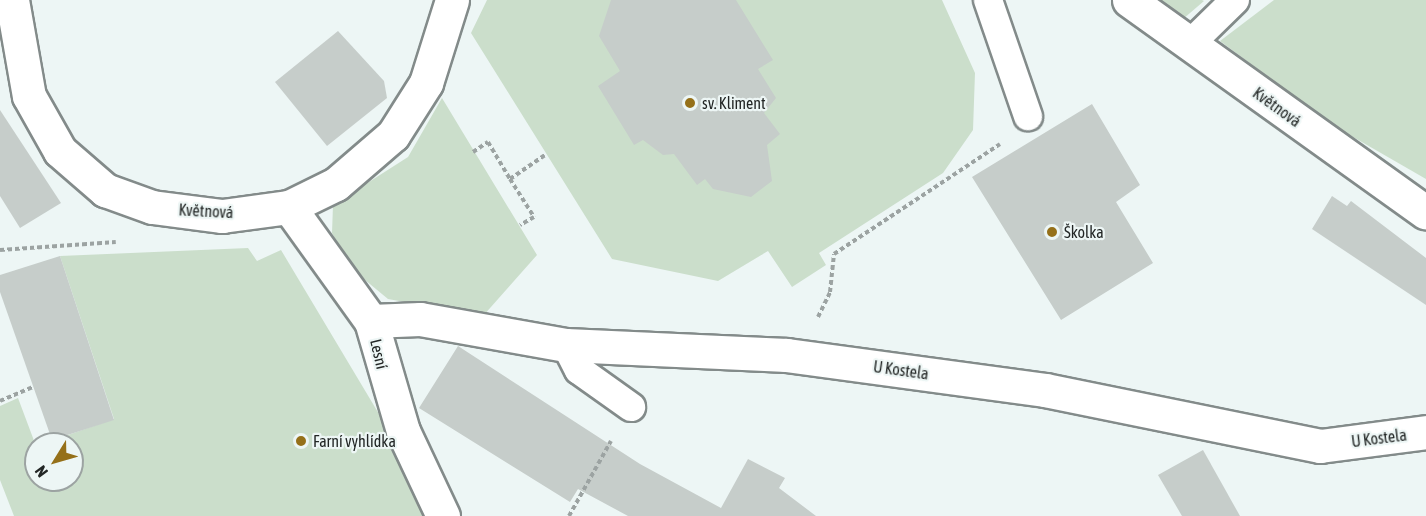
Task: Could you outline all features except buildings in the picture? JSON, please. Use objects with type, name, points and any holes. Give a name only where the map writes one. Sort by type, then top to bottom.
[{"type":"street","name":"Květnová","points":[[12,0],[29,96],[60,151],[105,190],[152,207],[222,216],[289,207],[336,184],[414,109],[452,0]]},
{"type":"street","name":"Květnová","points":[[1129,0],[1426,213]]},
{"type":"street","name":"Lesní","points":[[289,207],[371,321],[403,431],[443,516]]},
{"type":"street","name":"U Kostela","points":[[371,321],[420,319],[566,345],[787,355],[1045,390],[1320,446],[1426,432]]},
{"type":"lane","points":[[988,0],[1028,116]]},
{"type":"lane","points":[[1190,44],[1235,0]]},
{"type":"lane","points":[[566,345],[579,370],[631,407]]},
{"type":"path","points":[[787,355],[818,318],[830,291],[834,254],[992,153],[1028,116]]},
{"type":"path","points":[[473,152],[488,142],[534,217],[520,225]]},
{"type":"path","points":[[510,179],[545,155]]},
{"type":"path","points":[[0,401],[33,387]]},
{"type":"path","points":[[569,516],[631,407]]},
{"type":"green space","points":[[487,0],[942,0],[975,73],[973,130],[943,173],[819,253],[826,265],[792,287],[768,251],[718,281],[612,259],[471,33]]},
{"type":"green space","points":[[1159,0],[1202,0],[1204,1],[1183,19]]},
{"type":"green space","points":[[1274,0],[1426,0],[1426,179],[1334,126],[1220,41]]},
{"type":"green space","points":[[442,98],[537,255],[483,316],[388,299],[353,270],[332,233],[333,205],[408,157]]},
{"type":"green space","points":[[248,248],[257,261],[281,250],[385,424],[431,516],[14,516],[0,480],[0,406],[18,398],[31,432],[24,432],[24,492],[84,492],[84,432],[77,432],[114,419],[60,256]]},
{"type":"place","name":"sv. Kliment","points":[[690,103]]},
{"type":"place","name":"Školka","points":[[1052,232]]},
{"type":"place","name":"Farní vyhlídka","points":[[301,441]]}]
